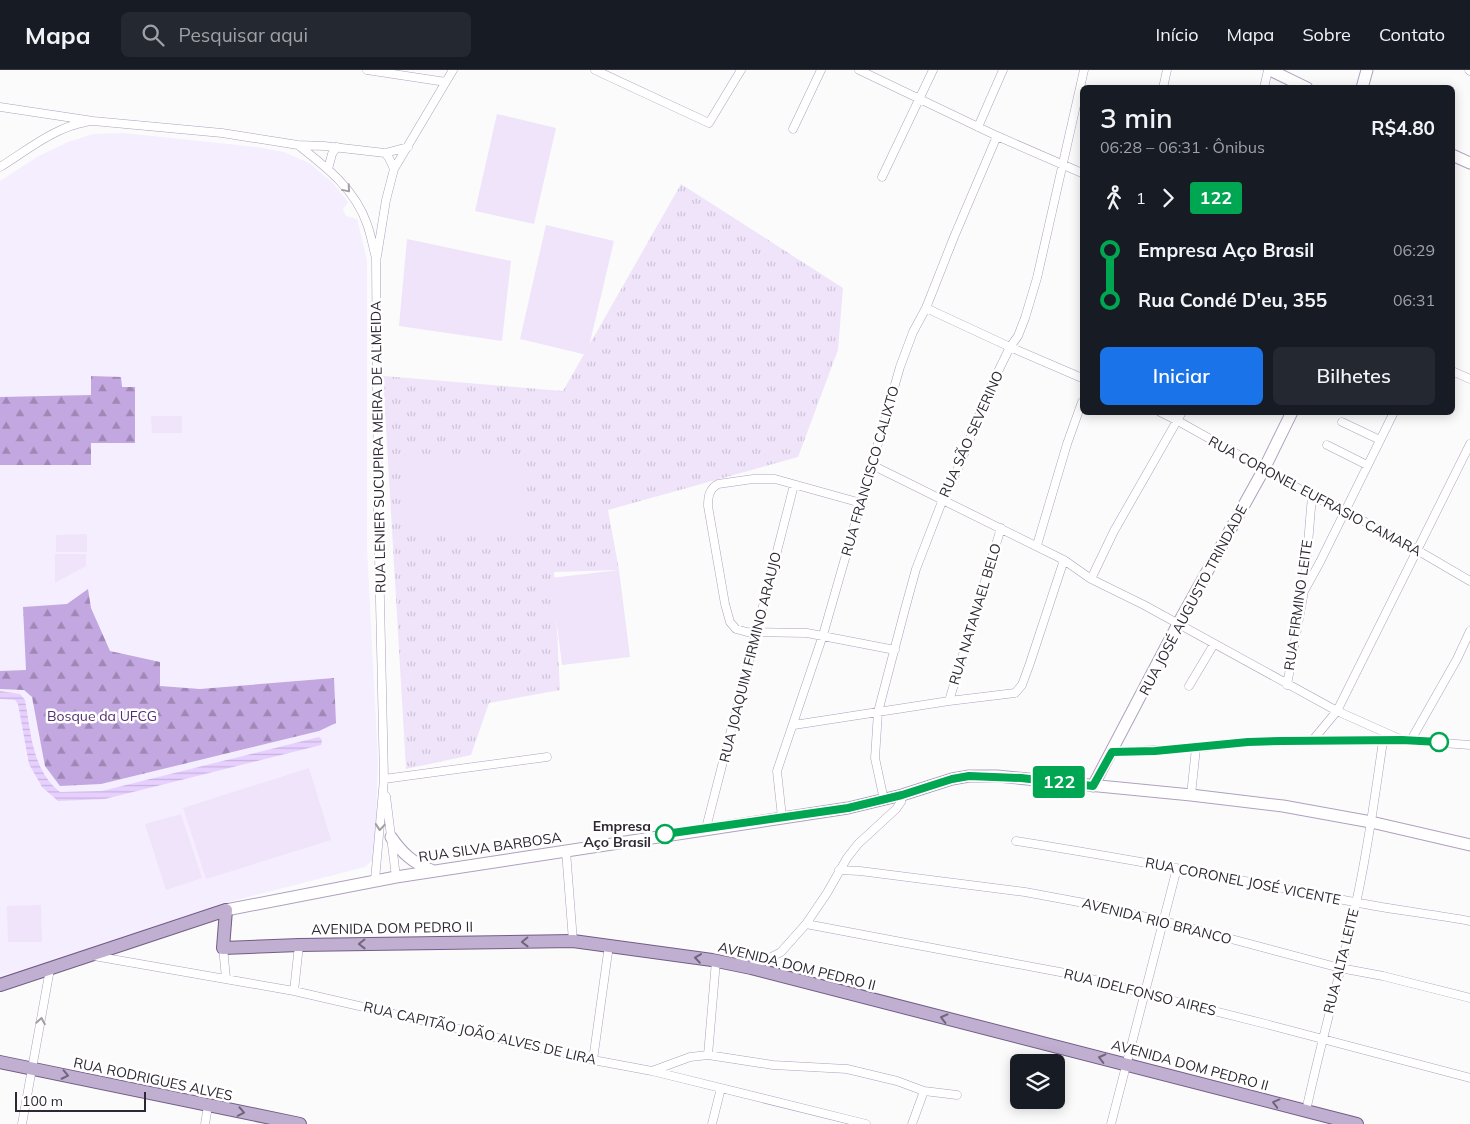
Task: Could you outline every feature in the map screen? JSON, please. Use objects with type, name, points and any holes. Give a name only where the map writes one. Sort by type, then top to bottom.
[{"type":"main road","points":[[1269,70],[1300,85]]},
{"type":"main road","points":[[1363,85],[1367,70]]},
{"type":"main road","points":[[1455,156],[1470,163]]},
{"type":"main road","name":"RUA JOSÉ AUGUSTO TRINDADE","points":[[1093,786],[1178,624],[1264,468],[1290,415]]},
{"type":"main road","name":"RUA SILVA BARBOSA","points":[[0,984],[226,910],[396,876],[848,808],[969,776],[1021,778],[1283,806],[1371,822],[1470,845]]},
{"type":"main road","points":[[391,836],[408,858],[420,866],[433,871]]},
{"type":"main road","points":[[223,948],[226,910]]},
{"type":"main road","name":"AVENIDA DOM PEDRO II","points":[[223,948],[573,941],[716,961],[751,968],[1357,1124]]},
{"type":"main road","name":"RUA RODRIGUES ALVES","points":[[0,1062],[300,1124]]},
{"type":"street","points":[[367,70],[446,82]]},
{"type":"street","points":[[376,258],[386,200],[394,169],[453,70]]},
{"type":"street","points":[[595,70],[709,124],[740,70]]},
{"type":"street","points":[[793,129],[821,70]]},
{"type":"street","points":[[859,70],[997,136],[1080,172]]},
{"type":"street","points":[[882,177],[932,70]]},
{"type":"street","points":[[978,127],[1003,70]]},
{"type":"street","name":"RUA SÃO SEVERINO","points":[[1081,85],[1084,70]]},
{"type":"street","points":[[1164,85],[1167,70]]},
{"type":"street","points":[[1265,85],[1269,70]]},
{"type":"street","name":"RUA SÃO SEVERINO","points":[[884,800],[875,758],[878,712],[916,569],[990,388],[1010,347],[1018,336],[1025,318],[1037,278],[1054,196],[1080,88]]},
{"type":"street","points":[[0,107],[93,121],[222,133],[298,145],[337,147],[385,153],[408,147]]},
{"type":"street","points":[[0,167],[59,132],[93,121]]},
{"type":"street","name":"RUA FRANCISCO CALIXTO","points":[[782,817],[777,771],[823,635],[900,367],[913,332],[926,308],[997,136]]},
{"type":"street","name":"RUA LENIER SUCUPIRA MEIRA DE ALMEIDA","points":[[298,145],[328,169],[350,192],[367,223],[376,258],[378,511],[384,779],[396,876]]},
{"type":"street","points":[[328,169],[332,154],[337,147]]},
{"type":"street","points":[[385,153],[394,169]]},
{"type":"street","points":[[367,223],[372,226],[378,226],[383,223]]},
{"type":"street","points":[[926,308],[1080,377]]},
{"type":"street","points":[[1455,371],[1470,378]]},
{"type":"street","points":[[1037,546],[1067,444],[1080,408]]},
{"type":"street","name":"RUA CORONEL EUFRASIO CAMARA","points":[[1166,415],[1312,496],[1345,511],[1417,550],[1470,581]]},
{"type":"street","points":[[1091,579],[1114,531],[1181,415]]},
{"type":"street","points":[[1304,591],[1392,415]]},
{"type":"street","points":[[1342,422],[1380,440]]},
{"type":"street","points":[[1327,444],[1367,465]]},
{"type":"street","points":[[1312,741],[1337,711],[1470,444]]},
{"type":"street","points":[[872,465],[1064,560],[1091,579],[1337,711],[1402,740]]},
{"type":"street","points":[[862,503],[763,478],[718,484],[713,487],[708,498],[708,506],[721,587],[730,622],[740,631],[792,632],[823,635],[895,650]]},
{"type":"street","name":"RUA JOAQUIM FIRMINO ARAUJO","points":[[706,828],[794,485]]},
{"type":"street","name":"RUA FIRMINO LEITE","points":[[1287,685],[1304,591],[1312,496]]},
{"type":"street","name":"RUA NATANAEL BELO","points":[[949,701],[1002,528]]},
{"type":"street","points":[[794,725],[949,701],[1015,693],[1022,685],[1046,620],[1064,560]]},
{"type":"street","points":[[1411,740],[1457,660],[1470,631]]},
{"type":"street","points":[[1189,686],[1214,644]]},
{"type":"street","points":[[1112,752],[1196,748],[1248,742],[1411,740],[1470,745]]},
{"type":"street","name":"RUA ALTA LEITE","points":[[1306,1111],[1356,903],[1383,741]]},
{"type":"street","points":[[1191,795],[1196,748]]},
{"type":"street","points":[[384,779],[547,757]]},
{"type":"street","name":"RUA LENIER SUCUPIRA MEIRA DE ALMEIDA","points":[[375,880],[384,779]]},
{"type":"street","points":[[751,968],[781,952],[806,924],[827,893],[839,870],[858,844],[896,809],[901,802],[902,795]]},
{"type":"street","name":"RUA CORONEL JOSÉ VICENTE","points":[[1016,841],[1177,868],[1253,884],[1299,890],[1356,903],[1470,921]]},
{"type":"street","points":[[566,851],[573,941]]},
{"type":"street","points":[[1111,1124],[1177,868]]},
{"type":"street","name":"AVENIDA RIO BRANCO","points":[[839,870],[1025,892],[1164,921],[1340,968],[1383,976],[1470,998]]},
{"type":"street","name":"RUA IDELFONSO AIRES","points":[[806,924],[1081,976],[1470,1078]]},
{"type":"street","points":[[294,991],[299,945]]},
{"type":"street","points":[[593,1060],[609,945]]},
{"type":"street","points":[[223,948],[226,978]]},
{"type":"street","name":"RUA CAPITÃO JOÃO ALVES DE LIRA","points":[[92,955],[294,991],[593,1060],[652,1071],[866,1124]]},
{"type":"street","points":[[708,1055],[716,961]]},
{"type":"street","points":[[22,1124],[50,969]]},
{"type":"street","points":[[652,1071],[690,1057],[708,1055],[773,1065],[846,1069],[897,1081],[924,1091],[957,1095]]},
{"type":"street","points":[[712,1124],[721,1088]]},
{"type":"street","points":[[912,1124],[924,1091]]},
{"type":"street","points":[[205,1124],[208,1106]]},
{"type":"shaded area","points":[[124,133],[257,147],[284,152],[309,163],[333,183],[348,202],[343,209],[346,216],[357,219],[367,261],[367,549],[378,760],[375,851],[372,860],[365,867],[225,903],[0,977],[0,181],[37,157],[68,142],[93,134]]},
{"type":"shaded area","points":[[0,691],[20,694],[25,700],[31,738],[38,762],[51,783],[60,792],[102,791],[319,737],[322,740],[321,745],[105,799],[58,801],[42,787],[29,764],[18,704],[15,700],[0,699]]},
{"type":"green space","points":[[497,114],[556,128],[534,224],[475,211]]},
{"type":"green space","points":[[681,184],[843,288],[838,350],[798,457],[608,510],[619,570],[554,572],[560,690],[489,703],[471,755],[406,769],[383,376],[563,391]]},
{"type":"green space","points":[[546,225],[614,241],[587,355],[520,339]]},
{"type":"green space","points":[[407,239],[511,261],[502,341],[399,326]]},
{"type":"green space","points":[[91,376],[121,377],[122,387],[135,387],[135,443],[91,443],[91,465],[0,465],[0,397],[91,395]]},
{"type":"green space","points":[[151,416],[182,416],[182,433],[152,433]]},
{"type":"green space","points":[[403,461],[521,461],[521,530],[403,530]]},
{"type":"green space","points":[[87,534],[87,552],[56,552],[56,535]]},
{"type":"green space","points":[[55,554],[86,554],[86,566],[55,583]]},
{"type":"green space","points":[[619,570],[630,657],[562,665],[551,578]]},
{"type":"green space","name":"Bosque da UFCG","points":[[88,589],[91,608],[110,651],[160,662],[160,686],[200,689],[334,678],[336,723],[319,731],[101,784],[60,786],[45,766],[32,697],[24,690],[0,689],[0,671],[26,670],[23,607],[67,604]]},
{"type":"green space","points":[[309,768],[331,840],[206,879],[183,808]]},
{"type":"green space","points":[[181,814],[202,878],[166,890],[145,824]]},
{"type":"green space","points":[[41,905],[42,942],[8,942],[7,906]]},
{"type":"bus line","name":"122","points":[[665,834],[848,808],[969,776],[997,776],[1093,786],[1112,752],[1196,748],[1248,742],[1402,740],[1439,742]]},
{"type":"place","name":"Empresa Aço Brasil","points":[[665,834]]}]
